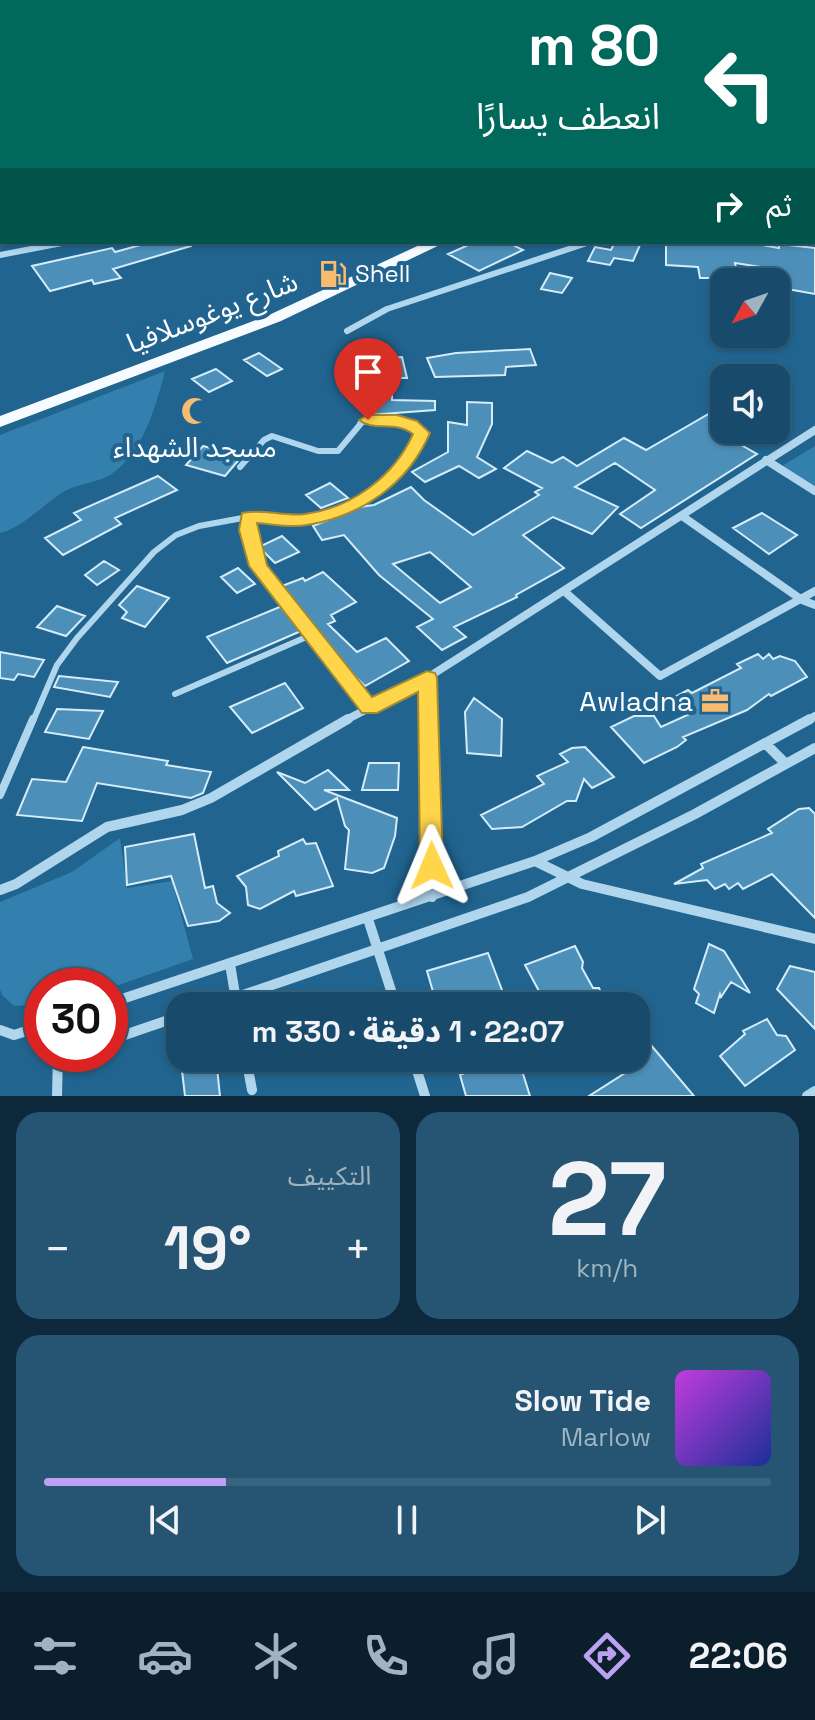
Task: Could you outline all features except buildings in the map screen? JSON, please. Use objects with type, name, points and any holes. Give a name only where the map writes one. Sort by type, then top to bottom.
[{"type":"main road","name":"شارع يوغوسلافيا","points":[[0,422],[314,301],[434,244]]},
{"type":"street","points":[[0,255],[57,244]]},
{"type":"street","points":[[347,331],[387,309],[584,244]]},
{"type":"street","points":[[0,890],[16,884],[107,827],[182,810],[211,798],[369,707],[427,678],[815,430]]},
{"type":"street","points":[[766,460],[815,491]]},
{"type":"street","points":[[682,516],[802,600],[815,605]]},
{"type":"street","points":[[564,591],[660,676],[815,591]]},
{"type":"street","points":[[427,678],[432,897]]},
{"type":"street","points":[[128,997],[535,861],[591,837],[815,716]]},
{"type":"street","points":[[765,743],[786,764]]},
{"type":"street","points":[[262,992],[377,947],[491,912],[695,814],[815,748]]},
{"type":"street","points":[[535,861],[567,878],[598,889],[815,939]]},
{"type":"street","points":[[368,919],[391,992]]},
{"type":"street","points":[[230,964],[234,992]]},
{"type":"street","points":[[128,1034],[166,1021]]},
{"type":"street","points":[[0,1030],[14,1035],[24,1032]]},
{"type":"street","points":[[57,1096],[59,1072]]},
{"type":"street","points":[[249,1072],[252,1090]]},
{"type":"street","points":[[417,1072],[425,1096]]},
{"type":"street","points":[[807,1096],[815,1091]]},
{"type":"lane","points":[[0,795],[49,680],[77,638],[168,540],[199,526],[248,517],[305,520],[364,499],[392,479],[413,452],[422,433],[397,420],[368,420],[357,426],[344,447],[329,453],[272,436],[264,440],[240,467]]},
{"type":"lane","points":[[248,517],[251,545],[258,566],[369,707]]},
{"type":"lane","points":[[175,694],[311,635]]},
{"type":"shaded area","points":[[165,371],[140,442],[121,466],[105,478],[63,492],[25,521],[0,533],[0,435]]},
{"type":"shaded area","points":[[815,446],[815,488],[782,466]]},
{"type":"shaded area","points":[[120,838],[127,888],[172,881],[193,959],[128,982],[128,968],[24,968],[24,1005],[14,1006],[0,989],[0,902],[72,872]]},
{"type":"place","name":"Shell","points":[[333,274]]},
{"type":"place","name":"مسجد الشهداء","points":[[195,411]]},
{"type":"place","name":"Awladna","points":[[715,701]]},
{"type":"route","points":[[368,420],[397,420],[422,433],[413,452],[392,479],[364,499],[305,520],[248,517],[248,530],[258,566],[369,707],[427,678],[432,866]]}]
